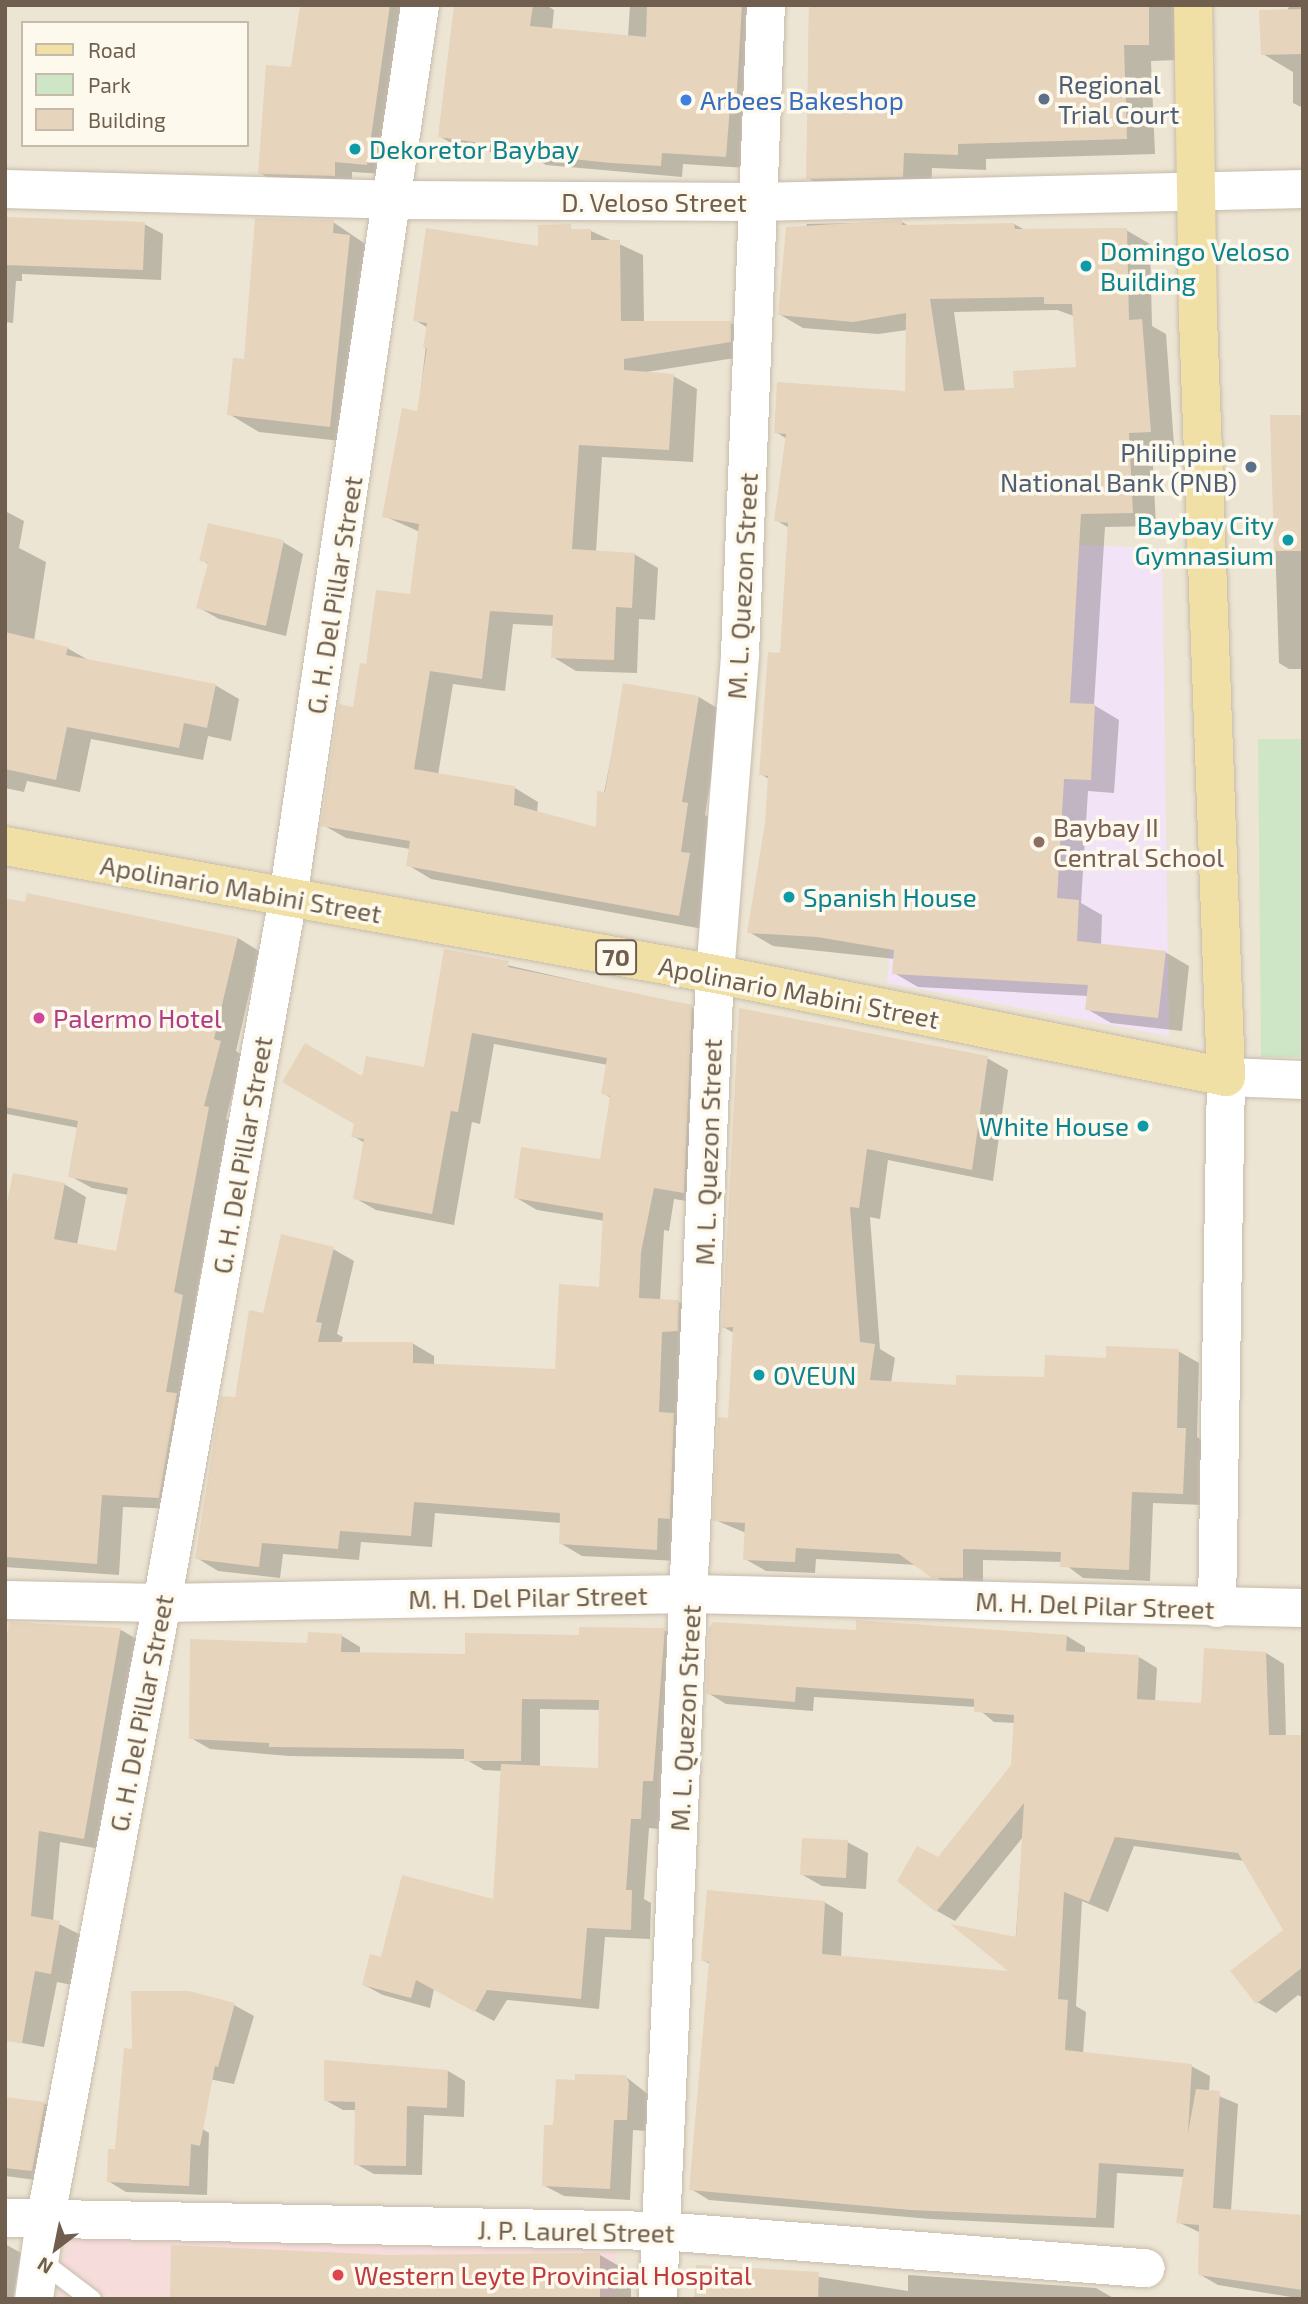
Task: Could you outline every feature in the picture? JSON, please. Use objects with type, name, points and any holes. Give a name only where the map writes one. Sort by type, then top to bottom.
[{"type":"main road","points":[[1193,5],[1194,190],[1226,1077]]},
{"type":"main road","name":"Apolinario Mabini Street","points":[[5,846],[715,974],[1226,1077]]},
{"type":"street","name":"G. H. Del Pillar Street","points":[[34,2299],[45,2221],[162,1603],[288,898],[420,5]]},
{"type":"street","name":"M. L. Quezon Street","points":[[658,2299],[691,1594],[715,974],[740,654],[766,5]]},
{"type":"street","name":"D. Veloso Street","points":[[5,189],[393,200],[758,202],[1303,189]]},
{"type":"street","name":"Apolinario Mabini Street","points":[[1226,1077],[1303,1080]]},
{"type":"street","points":[[1217,1608],[1226,1077]]},
{"type":"street","name":"M. H. Del Pilar Street","points":[[5,1600],[162,1603],[691,1594],[1303,1608]]},
{"type":"street","name":"J. P. Laurel Street","points":[[5,2218],[45,2221],[661,2231],[1146,2268]]},
{"type":"lane","points":[[41,2261],[91,2299]]},
{"type":"shaded area","points":[[5,5],[1303,5],[1303,2299],[5,2299]]},
{"type":"shaded area","name":"Baybay II Central School","points":[[927,539],[1162,548],[1169,1036],[887,983]]},
{"type":"shaded area","name":"Western Leyte Provincial Hospital","points":[[68,2234],[616,2252],[615,2299],[57,2299]]},
{"type":"green space","points":[[1258,739],[1303,739],[1303,1057],[1261,1057]]},
{"type":"building","points":[[300,5],[390,5],[367,165],[335,162],[335,176],[258,174],[266,65],[291,67]]},
{"type":"building","points":[[454,5],[533,5],[530,26],[646,37],[647,5],[742,5],[736,107],[730,107],[726,157],[662,153],[661,166],[611,163],[524,154],[524,149],[438,137]]},
{"type":"building","points":[[809,5],[1149,5],[1149,45],[1124,45],[1127,139],[958,144],[958,155],[904,153],[903,177],[806,179]]},
{"type":"building","points":[[1303,9],[1303,54],[1261,55],[1259,10]]},
{"type":"building","points":[[5,217],[145,222],[143,270],[5,265]]},
{"type":"building","points":[[255,218],[334,220],[333,233],[350,235],[330,427],[227,415],[233,358],[244,359]]},
{"type":"building","points":[[902,220],[902,225],[1014,223],[1015,229],[1127,228],[1129,320],[1142,319],[1151,432],[1129,433],[1133,513],[1081,514],[1070,703],[1095,704],[1091,780],[1064,779],[1057,898],[1079,900],[1077,941],[1166,951],[1158,1018],[1085,1010],[1088,985],[892,974],[894,950],[817,937],[747,933],[765,823],[768,776],[759,775],[768,652],[780,653],[788,523],[774,521],[786,434],[774,433],[777,382],[905,391],[906,313],[853,322],[778,315],[786,227]],"holes":[[[1044,297],[1044,304],[1072,304],[1076,367],[1013,371],[1014,388],[944,391],[930,299]]]},
{"type":"building","points":[[571,224],[571,229],[591,229],[591,240],[620,240],[621,321],[731,321],[731,342],[624,359],[624,370],[674,374],[669,450],[579,445],[572,549],[635,553],[632,608],[616,607],[614,660],[551,658],[553,615],[490,611],[482,679],[430,671],[414,769],[515,786],[514,805],[596,827],[597,791],[605,792],[623,683],[699,696],[682,802],[688,803],[681,852],[690,853],[679,916],[406,866],[410,841],[321,826],[339,704],[353,707],[360,663],[366,664],[376,590],[410,594],[419,524],[382,517],[402,408],[417,411],[427,348],[423,348],[427,323],[413,321],[426,228],[538,246],[538,225]]},
{"type":"building","points":[[1270,415],[1303,415],[1303,551],[1274,551]]},
{"type":"building","points":[[208,523],[284,540],[266,626],[196,608],[208,563],[199,561]]},
{"type":"building","points":[[5,632],[68,647],[66,655],[216,684],[207,728],[184,723],[179,748],[67,727],[56,780],[5,769]]},
{"type":"building","points":[[27,893],[238,937],[214,1039],[221,1041],[204,1106],[209,1107],[174,1292],[183,1295],[166,1392],[177,1393],[159,1498],[102,1495],[97,1564],[5,1557],[5,1212],[13,1173],[65,1183],[54,1239],[116,1251],[128,1188],[68,1177],[78,1121],[5,1107],[5,898],[25,902]]},
{"type":"building","points":[[444,949],[509,961],[508,967],[692,1005],[684,1193],[654,1188],[641,1252],[639,1298],[679,1300],[678,1331],[662,1332],[659,1412],[674,1413],[670,1519],[658,1518],[657,1550],[559,1544],[560,1513],[414,1502],[411,1536],[340,1531],[338,1549],[262,1543],[259,1567],[195,1559],[221,1396],[235,1397],[249,1310],[263,1313],[281,1234],[334,1247],[316,1322],[322,1323],[318,1342],[413,1342],[413,1363],[555,1369],[559,1284],[599,1287],[603,1213],[514,1198],[521,1147],[600,1159],[610,1096],[601,1094],[607,1058],[472,1033],[458,1112],[451,1111],[432,1214],[353,1199],[364,1139],[351,1137],[354,1124],[282,1082],[305,1043],[362,1076],[366,1056],[424,1067]]},
{"type":"building","points":[[739,1008],[988,1056],[972,1170],[867,1149],[859,1208],[850,1207],[860,1342],[875,1344],[870,1380],[956,1385],[956,1375],[1044,1377],[1045,1355],[1106,1358],[1106,1346],[1179,1349],[1177,1428],[1186,1428],[1183,1494],[1132,1492],[1129,1570],[1060,1567],[1061,1552],[963,1549],[963,1578],[932,1578],[899,1554],[796,1548],[795,1562],[743,1560],[745,1523],[713,1521],[718,1417],[728,1418],[733,1327],[722,1328]]},
{"type":"building","points":[[856,1620],[1067,1635],[1066,1651],[1139,1655],[1137,1699],[1201,1703],[1204,1648],[1266,1652],[1269,1735],[1303,1735],[1303,1967],[1256,2004],[1230,1971],[1283,1930],[1238,1853],[1115,1837],[1089,1902],[1064,1892],[1058,1999],[1068,2000],[1065,2050],[1192,2064],[1188,2133],[1196,2089],[1220,2091],[1213,2208],[1303,2215],[1303,2290],[1198,2275],[1199,2225],[1176,2223],[1184,2169],[1099,2163],[1096,2218],[911,2210],[689,2190],[709,1962],[701,1961],[707,1890],[825,1901],[822,1954],[1008,1971],[950,1924],[1016,1937],[1024,1803],[936,1912],[897,1881],[917,1846],[938,1857],[1011,1765],[1014,1715],[974,1712],[974,1699],[796,1687],[795,1702],[706,1694],[709,1629],[713,1622],[856,1630]]},
{"type":"building","points":[[9,1622],[121,1628],[84,1839],[39,1831],[31,1916],[60,1921],[51,1974],[35,1971],[22,2043],[5,2041],[5,1646]]},
{"type":"building","points":[[579,1627],[665,1628],[653,1781],[643,1781],[641,1819],[631,1819],[626,1890],[632,1890],[631,1930],[587,1928],[581,1999],[487,1990],[475,2012],[416,1980],[411,1998],[362,1985],[370,1954],[381,1957],[402,1875],[493,1899],[501,1764],[598,1768],[599,1700],[522,1699],[521,1761],[464,1761],[464,1749],[269,1747],[269,1743],[189,1739],[190,1639],[307,1643],[308,1632],[342,1634],[341,1652],[465,1654],[465,1633],[579,1635]]},
{"type":"building","points":[[802,1838],[848,1840],[846,1878],[800,1875]]},
{"type":"building","points":[[131,1991],[189,1991],[235,2003],[218,2067],[215,2066],[200,2146],[191,2144],[189,2186],[107,2182],[108,2149],[115,2149],[124,2048],[132,2049]]},
{"type":"building","points":[[324,2060],[448,2070],[447,2108],[407,2106],[406,2166],[354,2165],[355,2102],[324,2101]]},
{"type":"building","points":[[575,2074],[626,2075],[629,2083],[627,2120],[614,2120],[610,2189],[542,2186],[544,2125],[553,2125],[556,2079],[575,2080]]},
{"type":"building","points":[[5,2097],[45,2102],[32,2171],[5,2168]]},
{"type":"building","name":"Western Leyte Provincial Hospital","points":[[171,2245],[388,2255],[600,2253],[600,2299],[170,2299]]},
{"type":"building","points":[[696,2265],[819,2272],[818,2299],[694,2299]]},
{"type":"place","name":"Regional Trial Court","points":[[1044,99]]},
{"type":"place","name":"Arbees Bakeshop","points":[[686,100]]},
{"type":"place","name":"Dekoretor Baybay","points":[[355,149]]},
{"type":"place","name":"Domingo Veloso Building","points":[[1086,266]]},
{"type":"place","name":"Philippine National Bank (PNB)","points":[[1251,467]]},
{"type":"place","name":"Baybay City Gymnasium","points":[[1288,540]]},
{"type":"place","name":"Baybay II Central School","points":[[1039,842]]},
{"type":"place","name":"Spanish House","points":[[789,897]]},
{"type":"place","name":"Palermo Hotel","points":[[39,1018]]},
{"type":"place","name":"White House","points":[[1143,1126]]},
{"type":"place","name":"OVEUN","points":[[759,1375]]},
{"type":"place","name":"Western Leyte Provincial Hospital","points":[[338,2275]]}]
